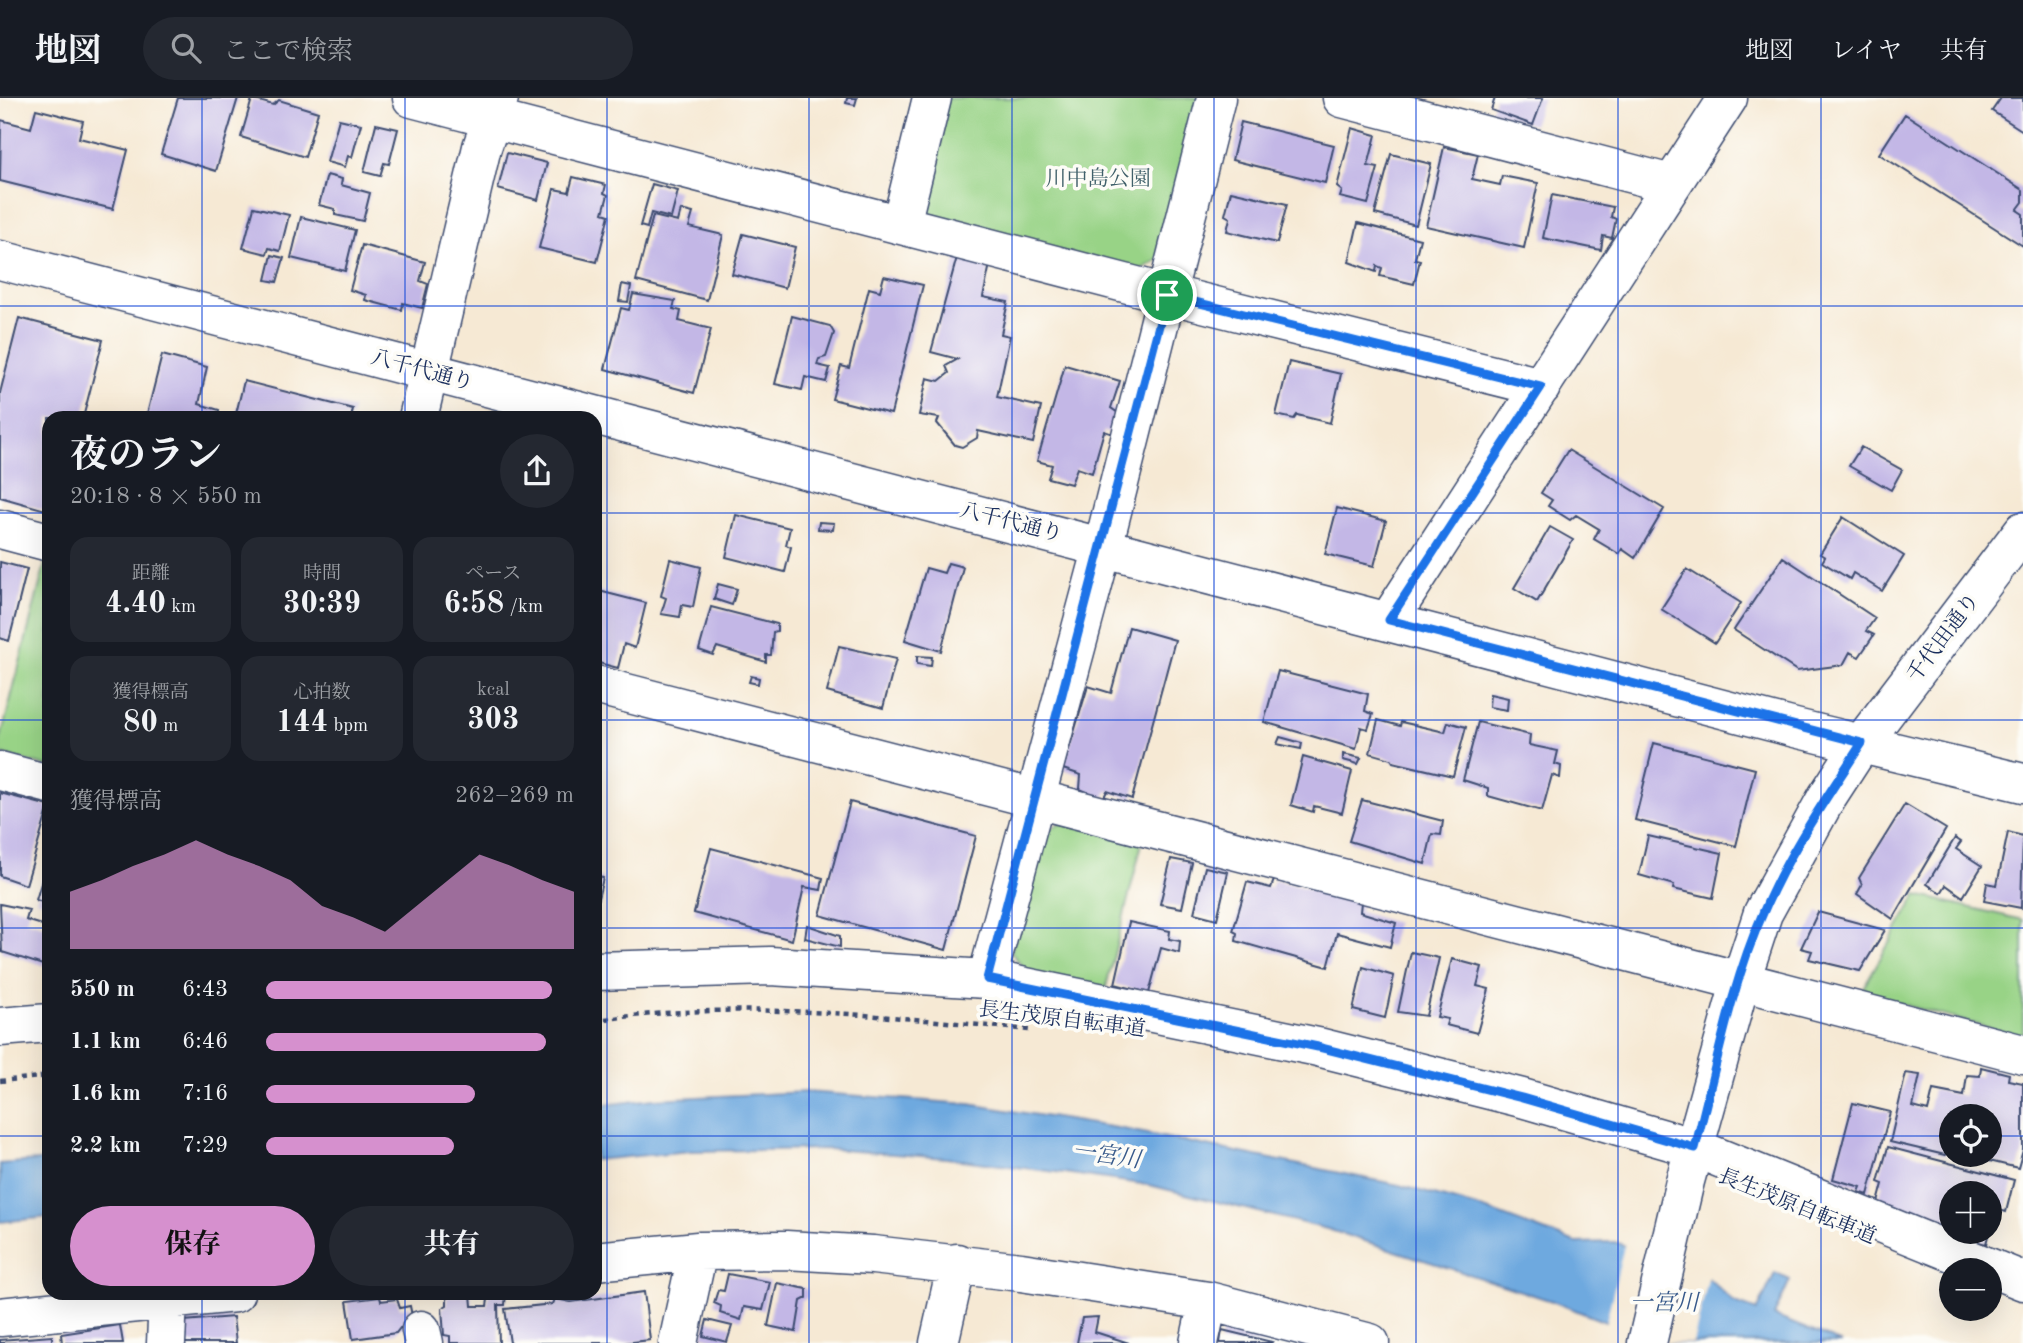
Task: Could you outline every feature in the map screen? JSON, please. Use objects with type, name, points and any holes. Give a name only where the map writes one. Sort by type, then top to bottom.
[{"type":"street","points":[[412,98],[497,108],[901,225],[1167,295],[1541,387]]},
{"type":"street","points":[[901,225],[932,98]]},
{"type":"street","points":[[987,979],[1103,547],[1216,98]]},
{"type":"street","points":[[1342,98],[1462,113],[1671,184]]},
{"type":"street","points":[[1389,620],[1728,98]]},
{"type":"street","points":[[419,411],[482,147],[497,108]]},
{"type":"street","name":"八千代通り","points":[[0,261],[578,411]]},
{"type":"street","name":"八千代通り","points":[[602,417],[2023,783]]},
{"type":"street","points":[[0,529],[42,540]]},
{"type":"street","name":"千代田通り","points":[[1647,1343],[1683,1191],[1741,980],[1763,913],[1821,807],[1862,743],[2023,531]]},
{"type":"street","points":[[602,687],[2023,1054]]},
{"type":"street","points":[[0,771],[42,782]]},
{"type":"street","points":[[602,971],[770,966],[987,979],[1318,1047],[1522,1098],[1695,1148],[2023,1281]]},
{"type":"street","points":[[0,1027],[42,1024]]},
{"type":"street","points":[[602,1260],[698,1251],[786,1250],[957,1264],[1208,1301],[1370,1343]]},
{"type":"street","points":[[678,1343],[698,1251]]},
{"type":"street","points":[[939,1343],[957,1264]]},
{"type":"street","points":[[0,1317],[159,1300]]},
{"type":"street","points":[[166,1343],[168,1300]]},
{"type":"street","points":[[1199,1343],[1208,1301]]},
{"type":"path","name":"長生茂原自転車道","points":[[602,1019],[685,1012],[758,1011],[911,1018],[1042,1031]]},
{"type":"path","points":[[0,1081],[42,1077]]},
{"type":"green space","name":"川中島公園","points":[[944,98],[1201,98],[1161,258],[1135,273],[924,218],[917,202]]},
{"type":"green space","points":[[42,576],[42,765],[0,754],[0,741]]},
{"type":"green space","points":[[1065,821],[1142,843],[1105,991],[1030,976],[1011,952],[1040,835]]},
{"type":"green space","points":[[1917,895],[2023,920],[2023,1037],[1860,993]]},
{"type":"water","name":"一宮川","points":[[806,1092],[969,1104],[1123,1129],[1399,1185],[1487,1210],[1576,1243],[1615,1242],[1707,1277],[1735,1303],[1757,1311],[1775,1273],[1790,1280],[1774,1316],[1842,1343],[1659,1343],[1552,1301],[1327,1229],[1149,1185],[946,1158],[828,1149],[690,1151],[602,1159],[602,1105],[654,1099]]},
{"type":"water","points":[[42,1161],[42,1218],[0,1222],[0,1164]]},
{"type":"pier","points":[[1625,1242],[1709,1275],[1693,1343],[1650,1343],[1605,1326]]},
{"type":"building","points":[[178,98],[238,98],[216,171],[161,154]]},
{"type":"building","points":[[847,98],[857,98],[855,105],[846,103]]},
{"type":"building","points":[[1495,98],[1543,98],[1533,125],[1491,110]]},
{"type":"building","points":[[2001,98],[2023,98],[2023,131],[1992,111]]},
{"type":"building","points":[[252,99],[273,105],[279,100],[318,112],[305,157],[241,137]]},
{"type":"building","points":[[36,109],[83,121],[79,138],[128,150],[113,209],[0,181],[1,120],[31,128]]},
{"type":"building","points":[[1905,114],[2023,190],[2023,202],[2017,210],[2023,214],[2023,246],[1879,154]]},
{"type":"building","points":[[339,119],[361,124],[352,157],[348,156],[345,167],[327,162]]},
{"type":"building","points":[[1241,122],[1334,145],[1325,183],[1232,160]]},
{"type":"building","points":[[376,124],[398,129],[389,164],[384,163],[380,176],[364,172]]},
{"type":"building","points":[[1352,128],[1376,135],[1368,166],[1378,168],[1368,204],[1340,197],[1342,191],[1337,187]]},
{"type":"building","points":[[1444,147],[1478,154],[1472,179],[1500,185],[1502,176],[1538,183],[1524,248],[1426,226]]},
{"type":"building","points":[[507,153],[547,163],[538,200],[498,189]]},
{"type":"building","points":[[1391,154],[1431,164],[1416,225],[1375,214]]},
{"type":"building","points":[[327,175],[342,179],[341,185],[370,193],[363,221],[335,215],[335,209],[319,205]]},
{"type":"building","points":[[573,177],[606,185],[604,193],[608,195],[603,213],[609,215],[597,262],[539,248],[554,189],[569,192]]},
{"type":"building","points":[[652,184],[678,191],[671,218],[651,213],[647,228],[640,226]]},
{"type":"building","points":[[1231,191],[1287,204],[1277,243],[1227,231],[1230,218],[1225,215]]},
{"type":"building","points":[[1552,195],[1613,207],[1611,217],[1616,219],[1612,238],[1603,236],[1601,250],[1543,238]]},
{"type":"building","points":[[254,207],[289,215],[280,251],[269,248],[267,254],[243,248]]},
{"type":"building","points":[[681,210],[693,213],[689,227],[723,235],[707,300],[636,281],[653,216],[678,222]]},
{"type":"building","points":[[301,217],[355,230],[345,271],[291,258]]},
{"type":"building","points":[[1358,223],[1420,239],[1415,259],[1420,260],[1414,284],[1380,276],[1382,268],[1377,266],[1376,272],[1349,262]]},
{"type":"building","points":[[743,234],[795,247],[785,288],[732,274]]},
{"type":"building","points":[[362,245],[425,262],[420,281],[428,284],[422,308],[403,303],[402,310],[365,300],[366,295],[350,290]]},
{"type":"building","points":[[272,255],[284,258],[277,282],[266,280]]},
{"type":"building","points":[[957,257],[990,264],[983,297],[1008,302],[1001,334],[1010,336],[997,397],[1041,407],[1033,443],[978,431],[977,438],[962,447],[955,445],[937,423],[939,418],[919,415],[927,378],[939,381],[949,373],[946,366],[958,359],[931,352]]},
{"type":"building","points":[[884,276],[923,285],[891,414],[832,399],[841,366],[849,368],[869,288],[880,291]]},
{"type":"building","points":[[622,284],[631,286],[628,302],[619,301]]},
{"type":"building","points":[[633,294],[675,301],[673,309],[681,311],[679,321],[711,329],[694,393],[605,369],[621,308],[629,310]]},
{"type":"building","points":[[792,316],[830,326],[834,333],[826,357],[819,359],[817,365],[830,368],[826,382],[805,377],[802,390],[775,384]]},
{"type":"building","points":[[19,318],[103,340],[85,411],[42,411],[42,509],[0,497],[0,393]]},
{"type":"building","points":[[162,355],[207,367],[199,404],[219,411],[148,411]]},
{"type":"building","points":[[1289,362],[1341,374],[1330,423],[1297,415],[1294,419],[1276,415]]},
{"type":"building","points":[[1065,365],[1120,381],[1111,408],[1118,413],[1113,434],[1104,431],[1092,473],[1077,468],[1071,484],[1048,478],[1052,465],[1037,461]]},
{"type":"building","points":[[244,381],[353,409],[353,411],[237,411]]},
{"type":"building","points":[[1861,447],[1902,470],[1891,490],[1849,466]]},
{"type":"building","points":[[1568,450],[1664,509],[1635,558],[1622,549],[1619,554],[1594,539],[1599,529],[1576,515],[1570,520],[1548,506],[1552,500],[1541,493]]},
{"type":"building","points":[[1337,508],[1386,521],[1374,566],[1325,554]]},
{"type":"building","points":[[736,515],[790,528],[786,545],[791,547],[785,572],[726,557]]},
{"type":"building","points":[[1843,517],[1904,556],[1882,591],[1853,573],[1850,579],[1822,562],[1825,557],[1820,554]]},
{"type":"building","points":[[819,522],[834,523],[833,530],[818,529]]},
{"type":"building","points":[[1550,527],[1573,540],[1537,602],[1514,588]]},
{"type":"building","points":[[1783,557],[1875,618],[1866,631],[1874,635],[1859,657],[1850,652],[1843,665],[1797,671],[1734,630]]},
{"type":"building","points":[[670,559],[701,567],[693,607],[682,605],[680,617],[661,614],[666,598],[661,596]]},
{"type":"building","points":[[0,562],[27,569],[9,641],[0,638]]},
{"type":"building","points":[[948,563],[963,567],[941,651],[905,640],[926,568],[944,573]]},
{"type":"building","points":[[1687,569],[1741,603],[1715,643],[1661,609]]},
{"type":"building","points":[[718,584],[737,589],[732,605],[714,599]]},
{"type":"building","points":[[602,592],[646,603],[635,648],[624,644],[618,668],[602,664]]},
{"type":"building","points":[[711,607],[777,624],[777,631],[773,632],[771,655],[766,655],[766,662],[717,647],[713,655],[699,650]]},
{"type":"building","points":[[1129,627],[1175,640],[1132,799],[1107,791],[1103,799],[1080,789],[1081,775],[1063,769],[1088,686],[1111,693]]},
{"type":"building","points":[[839,646],[896,659],[883,708],[827,692]]},
{"type":"building","points":[[917,656],[932,657],[931,666],[917,664]]},
{"type":"building","points":[[1278,671],[1368,694],[1365,711],[1373,714],[1368,729],[1361,727],[1356,749],[1264,722]]},
{"type":"building","points":[[751,676],[759,678],[758,684],[749,682]]},
{"type":"building","points":[[1490,694],[1508,698],[1507,710],[1489,707]]},
{"type":"building","points":[[1378,720],[1445,732],[1448,722],[1466,727],[1453,776],[1393,762],[1370,753]]},
{"type":"building","points":[[1478,722],[1530,735],[1529,745],[1558,751],[1555,764],[1561,766],[1560,778],[1552,775],[1542,811],[1488,796],[1488,788],[1463,780]]},
{"type":"building","points":[[1280,737],[1302,743],[1301,749],[1277,744]]},
{"type":"building","points":[[1654,743],[1755,769],[1736,846],[1635,820]]},
{"type":"building","points":[[1343,754],[1361,758],[1358,764],[1343,760]]},
{"type":"building","points":[[1303,757],[1352,771],[1342,813],[1314,806],[1313,812],[1291,805]]},
{"type":"building","points":[[0,793],[42,804],[42,830],[26,885],[0,876]]},
{"type":"building","points":[[1362,800],[1443,821],[1441,835],[1432,834],[1425,864],[1349,841]]},
{"type":"building","points":[[850,802],[976,836],[946,950],[820,915]]},
{"type":"building","points":[[1905,804],[1946,829],[1893,919],[1857,894],[1862,885],[1859,878]]},
{"type":"building","points":[[2008,832],[2023,836],[2021,908],[1984,901],[1987,883],[1997,885]]},
{"type":"building","points":[[1648,836],[1722,853],[1713,898],[1673,889],[1674,885],[1639,875]]},
{"type":"building","points":[[1955,838],[1961,842],[1956,849],[1982,866],[1963,897],[1946,885],[1941,893],[1927,884]]},
{"type":"building","points":[[711,848],[823,878],[821,890],[804,887],[792,940],[694,913]]},
{"type":"building","points":[[1171,859],[1192,863],[1182,908],[1160,904]]},
{"type":"building","points":[[1205,867],[1228,872],[1217,919],[1194,913]]},
{"type":"building","points":[[42,880],[42,902],[36,900]]},
{"type":"building","points":[[1274,880],[1361,902],[1360,912],[1396,923],[1390,947],[1337,933],[1328,967],[1236,941],[1237,933],[1233,931],[1247,882],[1271,888]]},
{"type":"building","points":[[0,904],[29,910],[26,920],[42,925],[42,965],[2,952]]},
{"type":"building","points":[[1818,912],[1885,930],[1860,971],[1809,959],[1812,951],[1801,948]]},
{"type":"building","points":[[1129,922],[1170,931],[1169,939],[1180,941],[1179,953],[1161,948],[1149,993],[1115,984]]},
{"type":"building","points":[[807,925],[840,936],[840,947],[805,938]]},
{"type":"building","points":[[1411,952],[1439,958],[1426,1016],[1398,1012]]},
{"type":"building","points":[[1452,959],[1482,967],[1477,986],[1489,989],[1477,1033],[1446,1025],[1448,1019],[1437,1017]]},
{"type":"building","points":[[1363,967],[1394,976],[1385,1018],[1353,1010]]},
{"type":"building","points":[[1981,1067],[2009,1074],[2008,1080],[2023,1083],[2023,1150],[2018,1168],[2002,1164],[2002,1104],[1939,1104],[1939,1154],[1890,1142],[1906,1073],[1920,1075],[1913,1107],[1928,1111],[1933,1090],[1964,1096],[1967,1075],[1980,1076]]},
{"type":"building","points":[[1853,1103],[1890,1112],[1868,1195],[1859,1192],[1861,1187],[1833,1179]]},
{"type":"building","points":[[1888,1147],[1939,1160],[1939,1167],[1964,1167],[2014,1180],[2006,1212],[2002,1211],[2002,1181],[1939,1181],[1939,1232],[1935,1231],[1935,1224],[1876,1210],[1883,1184],[1878,1182]]},
{"type":"building","points":[[728,1274],[770,1282],[763,1310],[744,1307],[741,1320],[720,1313],[721,1306],[714,1303],[718,1290],[724,1291]]},
{"type":"building","points":[[777,1283],[807,1289],[807,1298],[801,1301],[796,1332],[768,1326]]},
{"type":"building","points":[[644,1292],[650,1340],[624,1343],[510,1343],[505,1309],[553,1304],[555,1300],[571,1302],[602,1300],[602,1298]]},
{"type":"building","points":[[397,1300],[400,1308],[410,1306],[414,1326],[400,1328],[396,1333],[353,1339],[347,1301]]},
{"type":"building","points":[[447,1300],[472,1300],[472,1306],[487,1306],[488,1300],[505,1300],[505,1305],[498,1305],[499,1343],[450,1343],[450,1336],[444,1335],[442,1308],[447,1305]]},
{"type":"building","points":[[233,1317],[236,1343],[185,1343],[184,1321]]},
{"type":"building","points":[[1098,1317],[1095,1332],[1129,1343],[1077,1343],[1082,1318]]},
{"type":"building","points":[[707,1320],[732,1326],[727,1342],[703,1336]]},
{"type":"building","points":[[120,1325],[123,1343],[62,1343],[61,1334]]},
{"type":"building","points":[[1222,1330],[1272,1342],[1220,1343]]},
{"type":"building","points":[[52,1336],[52,1343],[0,1343],[0,1340]]},
{"type":"route","points":[[1167,295],[1541,387],[1389,620],[1862,743],[1827,797],[1763,913],[1741,980],[1695,1148],[1522,1098],[1318,1047],[1135,1007],[987,979],[1092,578],[1103,547],[1167,295]]}]
